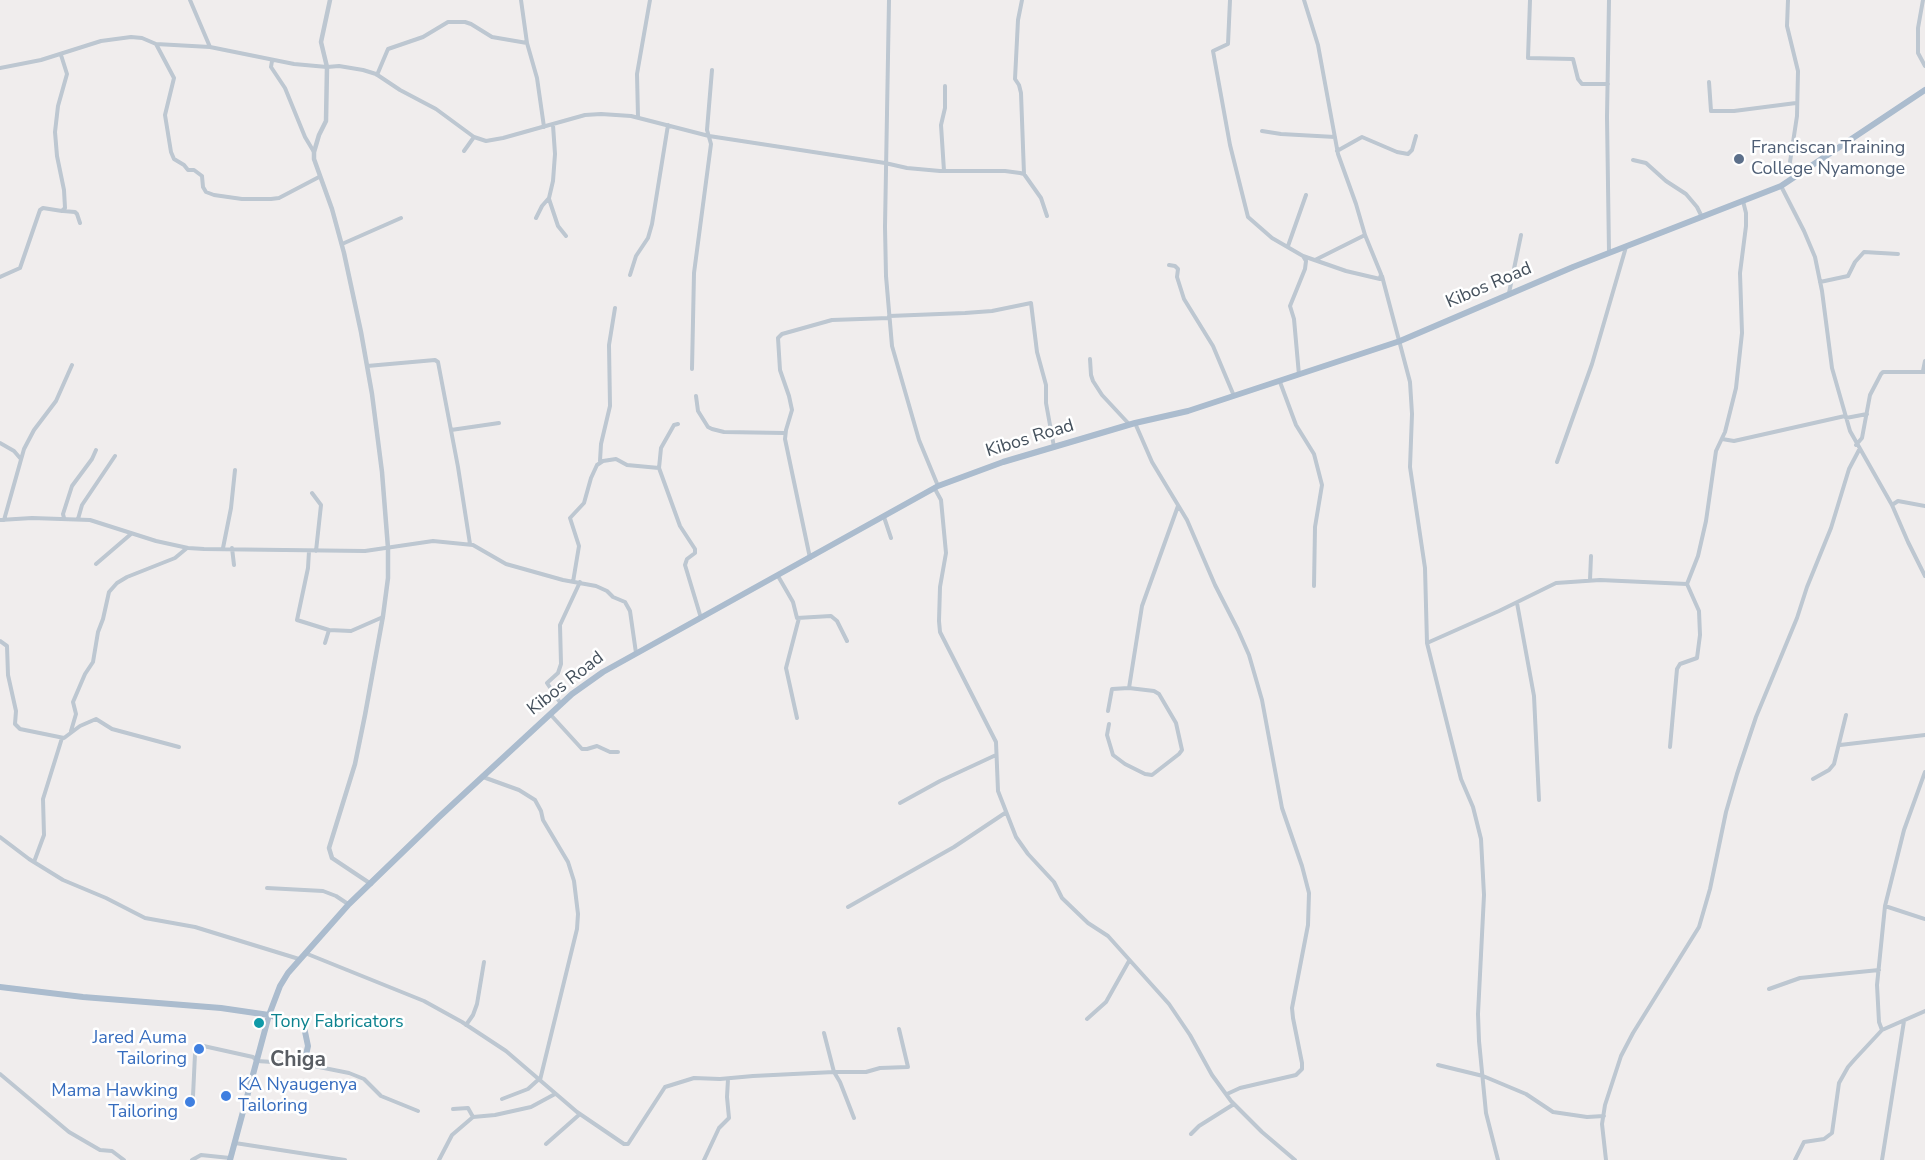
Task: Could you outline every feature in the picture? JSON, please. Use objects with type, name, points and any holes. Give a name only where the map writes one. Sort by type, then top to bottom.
[{"type":"main road","name":"Kibos Road","points":[[230,1159],[269,1015],[280,986],[299,959],[349,904],[482,777],[561,704],[603,672],[936,487],[1003,462],[1132,424],[1188,411],[1400,341],[1609,252],[1781,186],[1925,90]]},
{"type":"main road","points":[[0,987],[83,997],[222,1008],[269,1015],[304,1027],[308,1046],[304,1064]]},
{"type":"street","points":[[190,0],[210,47]]},
{"type":"street","points":[[330,0],[321,42],[327,67],[326,121],[314,152],[315,164],[342,244],[372,394],[382,472],[388,578],[355,764],[329,848],[332,858],[371,884]]},
{"type":"street","points":[[521,0],[527,43],[536,70],[544,127]]},
{"type":"street","points":[[638,117],[637,74],[650,0]]},
{"type":"street","points":[[889,0],[885,163],[886,276],[889,317],[892,346],[902,387],[941,500],[946,553],[940,587],[940,632],[996,742],[998,791],[1016,837],[1054,882],[1062,898],[1088,923],[1108,936],[1169,1004],[1190,1035],[1212,1075],[1234,1104],[1295,1160]]},
{"type":"street","points":[[1022,0],[1018,20],[1015,79],[1020,93],[1024,174],[1041,198],[1047,216]]},
{"type":"street","points":[[1230,0],[1228,44],[1214,51],[1230,145],[1248,217],[1272,238],[1303,256],[1366,276],[1378,279],[1382,276]]},
{"type":"street","points":[[1304,0],[1318,45],[1337,151],[1365,235],[1382,276],[1400,341],[1412,398],[1410,467],[1425,568],[1427,644],[1461,779],[1473,807],[1481,839],[1484,895],[1478,1014],[1480,1059],[1486,1113],[1498,1160]]},
{"type":"street","points":[[1530,0],[1528,57],[1573,59],[1578,79],[1582,84],[1608,84]]},
{"type":"street","points":[[1608,0],[1609,252]]},
{"type":"street","points":[[1788,0],[1787,26],[1798,71],[1797,116],[1790,162],[1792,179]]},
{"type":"street","points":[[1923,0],[1918,28],[1918,53],[1925,66]]},
{"type":"street","points":[[377,75],[388,50],[418,40],[448,22],[465,22],[492,37],[527,43]]},
{"type":"street","points":[[0,68],[61,55],[93,43],[131,37],[142,38],[156,44],[210,47],[272,61],[327,67],[339,66],[377,75],[442,113],[474,137],[490,141],[585,115],[615,114],[638,117],[709,136],[907,168],[944,171],[1005,171],[1024,174]]},
{"type":"street","points":[[156,44],[174,78],[165,115],[171,152],[174,159],[188,170],[194,170],[202,176],[206,192],[242,199],[279,198],[319,177]]},
{"type":"street","points":[[61,55],[67,74],[58,106],[56,132],[57,156],[66,202],[62,211]]},
{"type":"street","points":[[272,61],[271,67],[285,88],[305,137],[314,152]]},
{"type":"street","points":[[692,369],[694,273],[711,144],[707,130],[712,70]]},
{"type":"street","points":[[1709,82],[1711,111],[1734,111],[1796,104]]},
{"type":"street","points":[[944,171],[941,125],[945,108],[945,86]]},
{"type":"street","points":[[537,218],[542,206],[549,198],[554,181],[553,125]]},
{"type":"street","points":[[630,275],[636,256],[648,238],[652,224],[668,125]]},
{"type":"street","points":[[1262,131],[1335,137]]},
{"type":"street","points":[[1337,151],[1362,137],[1397,152],[1408,154],[1412,150],[1416,136]]},
{"type":"street","points":[[464,151],[474,137]]},
{"type":"street","points":[[1633,160],[1646,163],[1666,181],[1686,194],[1702,217]]},
{"type":"street","points":[[1781,186],[1810,246],[1820,282],[1832,368],[1856,445],[1892,505],[1925,576]]},
{"type":"street","points":[[1288,246],[1306,195]]},
{"type":"street","points":[[549,198],[558,226],[566,236]]},
{"type":"street","points":[[1670,747],[1677,669],[1680,663],[1696,659],[1699,646],[1700,615],[1687,584],[1698,556],[1709,504],[1716,452],[1722,439],[1736,388],[1742,333],[1740,273],[1746,226],[1743,201]]},
{"type":"street","points":[[0,277],[20,268],[40,210],[43,208],[75,212],[80,223]]},
{"type":"street","points":[[342,244],[401,218]]},
{"type":"street","points":[[1315,260],[1365,235]]},
{"type":"street","points":[[1509,293],[1521,235]]},
{"type":"street","points":[[1557,462],[1592,364],[1626,246]]},
{"type":"street","points":[[1820,282],[1848,276],[1855,262],[1864,252],[1898,254]]},
{"type":"street","points":[[1299,375],[1294,320],[1290,306],[1305,269],[1306,261],[1303,256]]},
{"type":"street","points":[[1169,265],[1174,265],[1178,269],[1177,277],[1184,298],[1213,346],[1234,396]]},
{"type":"street","points":[[810,558],[785,433],[792,410],[779,368],[777,343],[782,334],[839,319],[974,313],[1031,303],[1036,352],[1046,385],[1046,403],[1054,447]]},
{"type":"street","points":[[573,582],[579,546],[570,518],[584,503],[591,478],[599,463],[610,406],[609,345],[615,308]]},
{"type":"street","points":[[1090,359],[1093,381],[1102,395],[1132,424],[1195,538],[1238,630],[1255,673],[1282,808],[1309,893],[1308,926],[1292,1008],[1302,1064],[1301,1071],[1296,1075],[1226,1094]]},
{"type":"street","points":[[367,366],[436,361],[451,430],[470,544]]},
{"type":"street","points":[[1856,445],[1862,438],[1874,386],[1883,372],[1924,372],[1925,361]]},
{"type":"street","points":[[72,365],[56,401],[34,430],[20,459],[19,470],[2,520],[64,518],[100,522],[156,542],[188,548],[365,551],[433,541],[470,544],[490,553],[506,564],[608,591],[628,606],[636,653]]},
{"type":"street","points":[[1280,382],[1296,425],[1314,454],[1322,485],[1315,527],[1314,586]]},
{"type":"street","points":[[696,396],[698,411],[708,427],[712,429],[724,432],[785,433]]},
{"type":"street","points":[[1722,439],[1734,441],[1867,414]]},
{"type":"street","points":[[451,430],[499,423]]},
{"type":"street","points":[[678,424],[674,425],[661,448],[659,468],[680,526],[695,549],[684,563],[700,618]]},
{"type":"street","points":[[0,442],[14,451],[20,459]]},
{"type":"street","points":[[64,518],[63,514],[72,486],[96,450]]},
{"type":"street","points":[[1606,1160],[1602,1128],[1605,1105],[1621,1056],[1699,927],[1710,889],[1725,812],[1756,717],[1797,618],[1831,528],[1849,469],[1859,450]]},
{"type":"street","points":[[78,519],[82,505],[115,456]]},
{"type":"street","points":[[599,463],[607,459],[616,459],[627,465],[659,468]]},
{"type":"street","points":[[224,548],[235,470]]},
{"type":"street","points":[[312,493],[321,505],[316,551]]},
{"type":"street","points":[[1892,505],[1898,501],[1925,506]]},
{"type":"street","points":[[1128,688],[1142,606],[1178,505]]},
{"type":"street","points":[[884,516],[891,538]]},
{"type":"street","points":[[96,564],[131,534]]},
{"type":"street","points":[[71,731],[76,714],[73,702],[93,662],[98,632],[104,619],[110,592],[126,577],[175,558],[188,548]]},
{"type":"street","points":[[232,548],[234,565]]},
{"type":"street","points":[[309,551],[308,568],[297,620],[329,630],[349,632],[383,616]]},
{"type":"street","points":[[1590,580],[1591,556]]},
{"type":"street","points":[[778,576],[799,618]]},
{"type":"street","points":[[1427,644],[1552,584],[1590,580],[1633,580],[1687,584]]},
{"type":"street","points":[[561,704],[547,683],[558,673],[561,664],[560,625],[580,582]]},
{"type":"street","points":[[1516,603],[1534,696],[1539,801]]},
{"type":"street","points":[[799,618],[831,616],[837,621],[847,640]]},
{"type":"street","points":[[797,718],[786,668],[799,618]]},
{"type":"street","points":[[325,643],[329,630]]},
{"type":"street","points":[[0,641],[7,646],[8,675],[16,711],[16,727],[62,738]]},
{"type":"street","points":[[1108,711],[1112,689],[1128,688],[1159,693],[1176,723],[1182,750],[1152,775],[1145,774],[1113,755],[1107,735],[1109,724]]},
{"type":"street","points":[[550,714],[582,749],[597,746],[610,752],[618,752]]},
{"type":"street","points":[[1813,779],[1831,768],[1840,745],[1846,716]]},
{"type":"street","points":[[34,862],[44,835],[43,799],[62,738],[96,719],[112,729],[179,747]]},
{"type":"street","points":[[1840,745],[1925,735]]},
{"type":"street","points":[[900,803],[996,755]]},
{"type":"street","points":[[1882,1030],[1878,1016],[1877,985],[1884,906],[1904,830],[1925,772]]},
{"type":"street","points":[[482,777],[519,790],[535,800],[545,824],[568,862],[574,881],[578,914],[577,929],[540,1079],[528,1089],[502,1099]]},
{"type":"street","points":[[848,907],[954,847],[1005,813]]},
{"type":"street","points":[[0,837],[63,880],[145,918],[195,927],[299,959]]},
{"type":"street","points":[[267,888],[323,891],[349,904]]},
{"type":"street","points":[[1884,906],[1925,919]]},
{"type":"street","points":[[304,953],[424,1001],[466,1025],[506,1051],[580,1114],[626,1144],[665,1087],[694,1078],[866,1072],[880,1068],[908,1067],[899,1029]]},
{"type":"street","points":[[1087,1019],[1106,1002],[1129,961]]},
{"type":"street","points":[[466,1025],[477,1005],[484,962]]},
{"type":"street","points":[[1769,989],[1800,978],[1879,969]]},
{"type":"street","points":[[1795,1160],[1804,1142],[1824,1139],[1832,1133],[1840,1079],[1848,1067],[1882,1030],[1925,1011]]},
{"type":"street","points":[[1882,1160],[1904,1021]]},
{"type":"street","points":[[824,1033],[834,1072],[854,1118]]},
{"type":"street","points":[[193,1096],[195,1054],[199,1045],[253,1057],[256,1060],[304,1064],[360,1076],[381,1096],[418,1111]]},
{"type":"street","points":[[1438,1065],[1483,1076],[1526,1094],[1553,1112],[1587,1117],[1604,1116]]},
{"type":"street","points":[[0,1074],[69,1132],[100,1150],[112,1151],[124,1160]]},
{"type":"street","points":[[704,1160],[719,1128],[729,1117],[727,1097],[729,1078]]},
{"type":"street","points":[[440,1160],[452,1134],[473,1117],[531,1107],[552,1098],[555,1094]]},
{"type":"street","points":[[1191,1134],[1199,1126],[1234,1104]]},
{"type":"street","points":[[453,1109],[468,1108],[473,1117]]},
{"type":"street","points":[[546,1144],[580,1114]]},
{"type":"street","points":[[235,1143],[345,1160]]},
{"type":"street","points":[[292,1160],[293,1152]]},
{"type":"street","points":[[192,1160],[201,1155],[230,1159]]},
{"type":"place","name":"Franciscan Training College Nyamonge","points":[[1739,159]]},
{"type":"place","name":"Tony Fabricators","points":[[259,1023]]},
{"type":"place","name":"Jared Auma Tailoring","points":[[199,1049]]},
{"type":"place","name":"KA Nyaugenya Tailoring","points":[[226,1096]]},
{"type":"place","name":"Mama Hawking Tailoring","points":[[190,1102]]},
{"type":"district","name":"Chiga","points":[[298,1061]]}]
